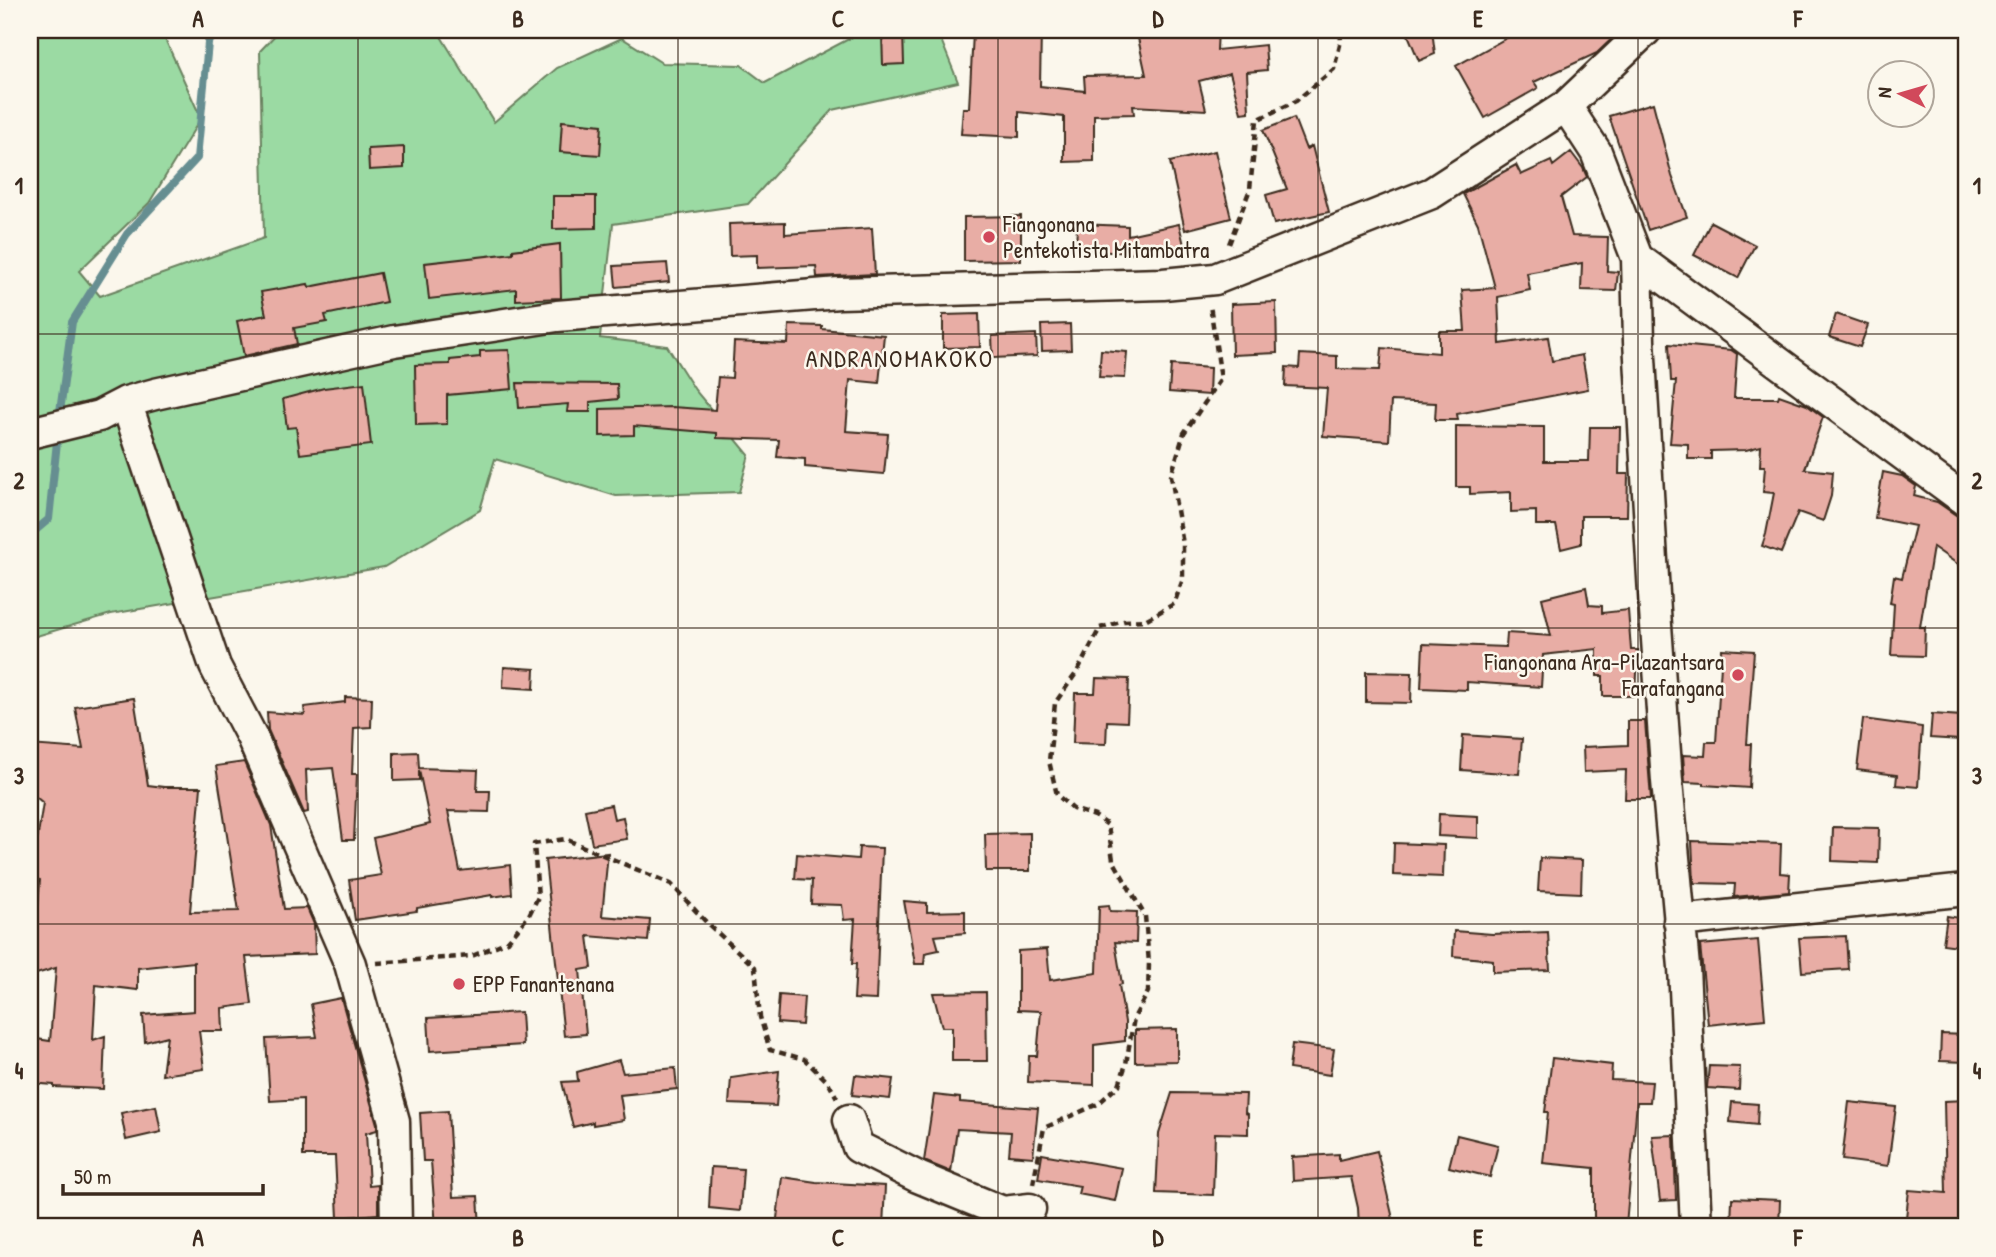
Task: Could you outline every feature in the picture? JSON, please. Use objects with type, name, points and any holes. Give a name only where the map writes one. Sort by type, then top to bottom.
[{"type":"street","points":[[30,433],[99,416],[125,402],[394,341],[557,316],[839,293],[1163,284],[1215,279],[1432,193],[1566,106],[1646,30]]},
{"type":"street","points":[[1566,106],[1596,152],[1637,258],[1639,341],[1654,584],[1684,967],[1696,1227]]},
{"type":"street","points":[[1637,258],[1966,501]]},
{"type":"street","points":[[125,402],[215,666],[252,737],[350,964],[394,1121],[396,1227]]},
{"type":"street","points":[[1679,921],[1966,890]]},
{"type":"street","points":[[849,1120],[858,1147],[918,1177],[1011,1216]]},
{"type":"path","points":[[1011,1216],[1044,1128],[1098,1104],[1119,1085],[1134,1018],[1148,992],[1149,963],[1145,916],[1113,860],[1108,825],[1095,816],[1073,808],[1057,795],[1049,761],[1055,703],[1077,672],[1100,628],[1124,621],[1145,620],[1174,604],[1184,579],[1183,544],[1171,476],[1184,433],[1221,379],[1215,352],[1210,301],[1215,279],[1250,189],[1257,120],[1296,101],[1334,69],[1340,30]]},
{"type":"path","points":[[350,964],[472,956],[508,941],[529,915],[538,897],[534,845],[565,839],[671,884],[755,967],[760,1017],[770,1050],[804,1059],[828,1083],[849,1120]]},
{"type":"green space","points":[[30,30],[161,30],[201,118],[149,203],[79,271],[100,296],[264,238],[260,51],[280,30],[437,30],[494,122],[557,68],[622,38],[662,63],[741,65],[765,83],[860,33],[874,30],[937,30],[958,82],[833,110],[748,204],[613,224],[600,338],[667,346],[695,390],[749,455],[739,492],[616,496],[495,459],[480,510],[384,567],[111,614],[30,638]]},
{"type":"building","points":[[1002,30],[1041,30],[1040,86],[1085,91],[1084,76],[1146,75],[1138,38],[1184,30],[1218,30],[1217,50],[1265,45],[1267,70],[1247,72],[1249,112],[1241,113],[1230,73],[1199,81],[1206,110],[1133,106],[1134,114],[1094,115],[1094,161],[1064,162],[1064,117],[1019,112],[1019,137],[961,134],[963,108],[969,108],[973,33],[1002,33]]},
{"type":"building","points":[[1406,30],[1432,30],[1435,54],[1419,61]]},
{"type":"building","points":[[1521,30],[1621,30],[1597,53],[1534,82],[1538,88],[1485,118],[1456,66]]},
{"type":"building","points":[[903,32],[904,64],[883,65],[882,33]]},
{"type":"building","points":[[1653,103],[1672,176],[1687,217],[1648,230],[1609,116]]},
{"type":"building","points":[[1294,118],[1306,149],[1312,146],[1329,212],[1274,224],[1266,195],[1287,189],[1263,130]]},
{"type":"building","points":[[562,121],[602,125],[600,155],[560,152]]},
{"type":"building","points":[[404,147],[404,168],[369,170],[368,149]]},
{"type":"building","points":[[1215,151],[1231,218],[1185,230],[1170,162]]},
{"type":"building","points":[[1571,152],[1587,177],[1561,197],[1572,236],[1608,237],[1607,271],[1618,272],[1616,291],[1581,290],[1582,263],[1527,273],[1530,290],[1498,297],[1500,344],[1548,337],[1552,361],[1582,355],[1588,389],[1457,414],[1458,420],[1435,420],[1436,403],[1391,401],[1389,441],[1323,436],[1327,388],[1285,386],[1286,367],[1299,368],[1300,354],[1337,356],[1337,369],[1380,370],[1382,348],[1439,353],[1439,331],[1465,331],[1462,290],[1495,288],[1478,224],[1463,194],[1516,165],[1521,175],[1551,161],[1553,166]]},
{"type":"building","points":[[553,196],[596,196],[596,228],[553,229]]},
{"type":"building","points":[[1021,216],[1021,260],[964,261],[964,217]]},
{"type":"building","points":[[785,222],[785,234],[872,228],[875,274],[817,277],[816,266],[757,268],[757,255],[730,256],[729,224]]},
{"type":"building","points":[[1711,222],[1755,245],[1738,278],[1694,255]]},
{"type":"building","points":[[1077,224],[1128,226],[1128,235],[1179,224],[1184,245],[1148,253],[1076,251]]},
{"type":"building","points":[[560,244],[561,298],[516,300],[516,289],[429,299],[425,263],[513,253],[513,250]]},
{"type":"building","points":[[667,263],[669,282],[616,287],[614,266]]},
{"type":"building","points":[[380,273],[386,302],[325,315],[327,322],[294,328],[297,344],[244,356],[237,321],[266,315],[261,292],[308,284],[309,287]]},
{"type":"building","points":[[1276,302],[1277,353],[1232,355],[1231,304]]},
{"type":"building","points":[[979,314],[980,347],[943,348],[943,315]]},
{"type":"building","points":[[1836,314],[1868,325],[1860,347],[1829,337]]},
{"type":"building","points":[[1070,324],[1071,350],[1042,351],[1041,325]]},
{"type":"building","points":[[789,325],[822,326],[822,329],[884,335],[879,383],[850,380],[846,431],[888,434],[884,474],[805,467],[805,459],[777,457],[779,440],[717,438],[717,433],[634,426],[634,435],[600,436],[600,409],[672,407],[715,410],[718,377],[732,378],[734,342],[788,344]]},
{"type":"building","points":[[1036,334],[1037,356],[993,358],[992,336]]},
{"type":"building","points":[[1669,344],[1731,350],[1737,354],[1734,398],[1778,398],[1779,395],[1807,405],[1823,417],[1805,469],[1833,472],[1831,496],[1823,521],[1798,512],[1781,553],[1762,546],[1774,493],[1763,492],[1765,466],[1760,466],[1761,446],[1746,450],[1711,451],[1711,459],[1688,459],[1688,444],[1670,443],[1676,381],[1671,381]]},
{"type":"building","points":[[509,350],[512,389],[447,395],[447,424],[416,425],[415,365],[450,364],[450,360],[480,357],[480,351]]},
{"type":"building","points":[[1101,350],[1127,352],[1125,378],[1099,377]]},
{"type":"building","points":[[1171,365],[1210,368],[1209,395],[1169,392]]},
{"type":"building","points":[[364,383],[371,445],[300,454],[296,427],[287,428],[283,399],[324,388]]},
{"type":"building","points":[[517,383],[617,384],[618,399],[590,402],[590,412],[567,412],[568,404],[519,408]]},
{"type":"building","points":[[1456,426],[1544,427],[1544,461],[1589,461],[1590,427],[1620,427],[1619,474],[1628,474],[1627,516],[1581,516],[1581,544],[1561,549],[1556,525],[1536,525],[1536,511],[1511,512],[1511,492],[1470,494],[1470,487],[1456,487]]},
{"type":"building","points":[[1883,472],[1902,476],[1916,486],[1914,496],[1937,502],[1956,515],[1966,518],[1966,570],[1933,547],[1920,627],[1925,627],[1924,656],[1891,655],[1894,604],[1890,603],[1894,576],[1902,578],[1915,526],[1875,518]]},
{"type":"building","points":[[1586,587],[1589,605],[1602,606],[1602,613],[1628,610],[1631,650],[1638,650],[1636,696],[1603,696],[1603,676],[1597,676],[1597,649],[1543,655],[1541,687],[1467,682],[1467,690],[1421,688],[1423,644],[1506,647],[1507,633],[1551,636],[1542,598]]},
{"type":"building","points":[[1722,649],[1754,651],[1747,744],[1751,744],[1749,788],[1685,782],[1683,755],[1705,756],[1706,742],[1716,742]]},
{"type":"building","points":[[504,667],[535,669],[534,689],[503,687]]},
{"type":"building","points":[[1366,672],[1412,673],[1411,703],[1366,702]]},
{"type":"building","points":[[1096,678],[1129,679],[1127,722],[1107,721],[1106,744],[1073,743],[1075,693],[1095,693]]},
{"type":"building","points":[[345,697],[372,698],[371,727],[354,728],[352,774],[357,774],[354,840],[343,840],[333,768],[306,770],[308,812],[304,813],[268,730],[267,712],[305,715],[304,707],[345,702]]},
{"type":"building","points":[[134,698],[148,785],[201,787],[190,912],[239,911],[216,766],[244,762],[271,825],[284,909],[307,908],[314,924],[315,954],[246,957],[252,1004],[222,1008],[223,1031],[199,1031],[204,1069],[162,1075],[167,1036],[145,1042],[143,1015],[194,1011],[194,962],[138,968],[138,990],[96,985],[93,1040],[105,1036],[103,1089],[30,1083],[30,1038],[50,1041],[56,968],[30,976],[30,934],[36,934],[40,880],[31,878],[43,803],[30,792],[30,745],[83,749],[75,707]]},
{"type":"building","points":[[1932,714],[1962,716],[1960,740],[1930,738]]},
{"type":"building","points":[[1863,719],[1922,727],[1918,787],[1896,785],[1897,775],[1857,770]]},
{"type":"building","points":[[1628,721],[1645,721],[1651,799],[1625,799],[1626,770],[1584,772],[1583,747],[1628,745]]},
{"type":"building","points":[[1463,735],[1522,739],[1519,774],[1461,770]]},
{"type":"building","points":[[418,752],[419,768],[478,770],[477,791],[490,791],[489,812],[448,811],[460,871],[510,865],[512,894],[492,895],[417,908],[417,911],[355,920],[349,880],[381,875],[373,838],[430,824],[419,770],[419,780],[394,781],[394,753]]},
{"type":"building","points":[[611,805],[614,819],[623,817],[627,839],[592,844],[585,810]]},
{"type":"building","points":[[1439,814],[1478,816],[1478,838],[1438,836]]},
{"type":"building","points":[[1833,827],[1879,828],[1878,863],[1832,861]]},
{"type":"building","points":[[1030,833],[1030,871],[986,871],[985,834]]},
{"type":"building","points":[[1692,841],[1781,844],[1780,873],[1790,874],[1789,892],[1734,897],[1735,884],[1694,883]]},
{"type":"building","points":[[1394,843],[1444,845],[1443,877],[1393,875]]},
{"type":"building","points":[[859,847],[882,848],[876,1000],[854,999],[856,964],[852,964],[855,919],[844,920],[842,905],[811,904],[812,880],[795,879],[797,854],[858,859]]},
{"type":"building","points":[[608,853],[602,916],[650,920],[648,941],[588,936],[592,968],[580,970],[586,1034],[564,1036],[545,860]]},
{"type":"building","points":[[1540,858],[1582,860],[1581,893],[1538,891]]},
{"type":"building","points":[[904,901],[927,903],[927,912],[965,911],[965,933],[935,936],[939,950],[925,953],[924,964],[915,964]]},
{"type":"building","points":[[1109,905],[1110,911],[1137,912],[1136,943],[1115,942],[1122,984],[1119,985],[1125,1041],[1094,1045],[1094,1085],[1028,1082],[1029,1056],[1037,1056],[1041,1011],[1018,1010],[1018,951],[1047,949],[1050,980],[1097,973],[1099,906]]},
{"type":"building","points":[[1947,916],[1966,919],[1966,947],[1943,944]]},
{"type":"building","points":[[1454,931],[1492,934],[1548,932],[1550,970],[1493,972],[1493,960],[1453,956]]},
{"type":"building","points":[[1846,936],[1848,969],[1802,972],[1799,938]]},
{"type":"building","points":[[1758,940],[1765,1019],[1708,1025],[1700,945]]},
{"type":"building","points":[[986,992],[987,1061],[952,1061],[952,1027],[942,1027],[933,993]]},
{"type":"building","points":[[779,995],[804,997],[802,1025],[777,1023]]},
{"type":"building","points":[[341,998],[377,1124],[377,1130],[366,1133],[369,1186],[378,1185],[378,1214],[338,1218],[335,1156],[303,1156],[303,1099],[270,1101],[266,1039],[317,1037],[311,1004]]},
{"type":"building","points":[[521,1012],[523,1045],[430,1051],[428,1018]]},
{"type":"building","points":[[1177,1029],[1177,1061],[1135,1062],[1135,1030]]},
{"type":"building","points":[[1941,1034],[1966,1035],[1966,1062],[1940,1061]]},
{"type":"building","points":[[1292,1044],[1334,1049],[1330,1075],[1289,1069]]},
{"type":"building","points":[[1552,1058],[1612,1065],[1611,1080],[1652,1082],[1650,1102],[1637,1102],[1626,1225],[1594,1222],[1594,1168],[1543,1163],[1548,1112],[1545,1112]]},
{"type":"building","points":[[619,1060],[623,1073],[675,1068],[677,1089],[620,1095],[624,1120],[593,1125],[593,1122],[573,1127],[562,1082],[578,1081],[577,1072]]},
{"type":"building","points":[[1709,1066],[1740,1067],[1739,1090],[1707,1088]]},
{"type":"building","points":[[779,1071],[776,1106],[729,1104],[731,1078]]},
{"type":"building","points":[[855,1075],[893,1079],[890,1099],[852,1095]]},
{"type":"building","points":[[1172,1093],[1246,1094],[1248,1134],[1215,1133],[1213,1195],[1156,1193],[1159,1134]]},
{"type":"building","points":[[934,1095],[960,1098],[960,1102],[1038,1108],[1033,1157],[1009,1155],[1011,1132],[957,1129],[951,1172],[924,1161]]},
{"type":"building","points":[[1966,1100],[1966,1227],[1905,1227],[1909,1190],[1946,1193],[1944,1101]]},
{"type":"building","points":[[1732,1102],[1758,1104],[1757,1125],[1730,1122]]},
{"type":"building","points":[[1849,1102],[1896,1107],[1888,1166],[1842,1160]]},
{"type":"building","points":[[156,1106],[161,1132],[126,1140],[121,1113]]},
{"type":"building","points":[[448,1111],[453,1197],[478,1196],[480,1227],[436,1227],[431,1161],[423,1161],[420,1113]]},
{"type":"building","points":[[1457,1135],[1498,1145],[1490,1177],[1449,1167]]},
{"type":"building","points":[[1674,1135],[1676,1200],[1660,1201],[1652,1136]]},
{"type":"building","points":[[1377,1151],[1395,1227],[1359,1227],[1351,1177],[1293,1181],[1292,1157],[1339,1154],[1339,1160]]},
{"type":"building","points":[[1042,1154],[1122,1168],[1115,1201],[1078,1194],[1080,1186],[1038,1179]]},
{"type":"building","points":[[711,1167],[743,1169],[740,1211],[709,1208]]},
{"type":"building","points":[[782,1177],[885,1186],[883,1227],[776,1227]]},
{"type":"building","points":[[1732,1198],[1780,1200],[1779,1227],[1731,1227]]},
{"type":"waterway","points":[[59,419],[72,322],[127,234],[197,158],[208,43],[213,30]]},
{"type":"waterway","points":[[30,535],[49,519],[58,432]]},
{"type":"place","name":"Fiangonana Pentekotista Mitambatra","points":[[989,237]]},
{"type":"place","name":"Fiangonana Ara-Pilazantsara Farafangana","points":[[1738,675]]},
{"type":"place","name":"EPP Fanantenana","points":[[459,984]]},
{"type":"district","name":"ANDRANOMAKOKO","points":[[900,359]]}]
